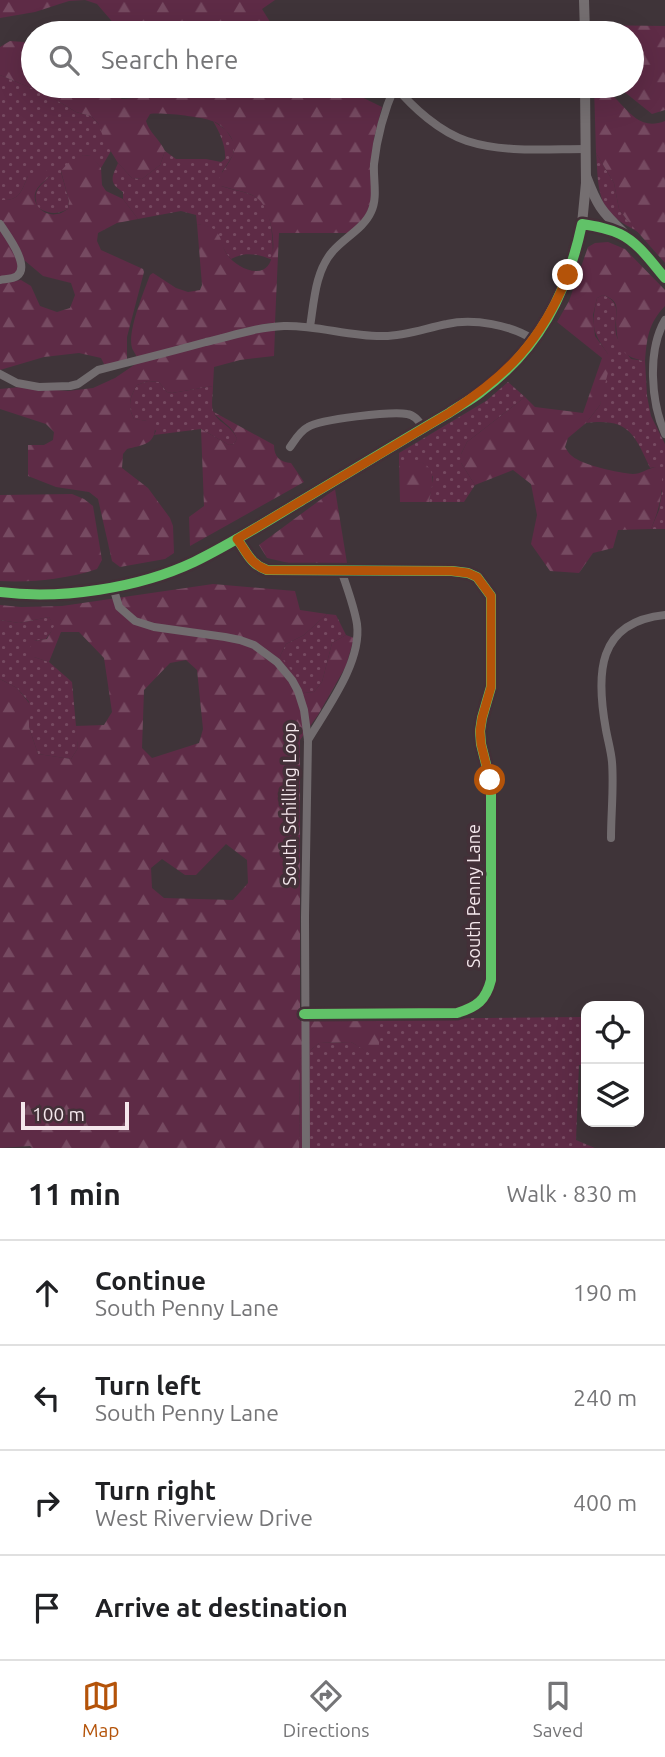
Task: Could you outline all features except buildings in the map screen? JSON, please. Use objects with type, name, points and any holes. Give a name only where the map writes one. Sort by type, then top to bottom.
[{"type":"main road","points":[[584,0],[585,21]]},
{"type":"main road","points":[[582,224],[586,174],[585,98]]},
{"type":"street","points":[[310,327],[323,264],[371,212],[378,137],[390,98]]},
{"type":"street","points":[[405,98],[454,136],[469,142],[504,148],[585,149]]},
{"type":"street","points":[[586,174],[601,209],[665,278]]},
{"type":"street","points":[[0,224],[21,261],[22,268],[20,274],[14,278],[0,280]]},
{"type":"street","points":[[0,592],[35,594],[113,587],[154,577],[186,565],[237,539],[424,428],[480,393],[500,377],[534,340],[558,300],[582,224],[621,234],[638,248]]},
{"type":"street","points":[[665,320],[655,343],[653,358],[656,405],[665,434]]},
{"type":"street","points":[[0,374],[18,383],[39,387],[70,386],[78,384],[98,370],[250,331],[284,326],[384,337],[405,335],[456,322],[491,324],[522,332],[534,340]]},
{"type":"street","points":[[290,447],[303,430],[312,424],[358,416],[405,413],[415,418],[424,428]]},
{"type":"street","name":"South Penny Lane","points":[[237,539],[251,560],[267,570],[452,571],[477,577],[491,596],[491,687],[480,731],[491,793],[491,980],[488,990],[482,1000],[471,1009],[457,1013],[304,1014]]},
{"type":"street","points":[[309,740],[348,668],[357,638],[357,623],[341,570]]},
{"type":"street","name":"South Schilling Loop","points":[[113,587],[119,607],[135,621],[154,627],[240,640],[267,653],[285,671],[298,691],[309,740],[304,1014],[306,1148]]},
{"type":"street","points":[[611,838],[612,764],[602,701],[605,652],[614,638],[629,627],[665,615]]},
{"type":"green space","points":[[0,0],[85,0],[69,1],[35,12],[0,18]]},
{"type":"green space","points":[[85,0],[275,0],[262,9],[270,21],[112,21],[97,4]]},
{"type":"green space","points":[[644,26],[665,26],[665,110],[652,114],[632,98],[644,98]]},
{"type":"green space","points":[[10,41],[21,42],[21,84],[0,75],[0,47]]},
{"type":"green space","points":[[0,75],[21,84],[21,98],[53,98],[76,112],[91,116],[98,123],[111,151],[101,168],[91,156],[83,155],[61,172],[69,201],[68,209],[53,213],[38,208],[37,190],[50,176],[28,176],[16,197],[0,200]]},
{"type":"green space","points":[[53,98],[364,98],[382,107],[374,139],[371,202],[365,218],[348,233],[279,233],[275,323],[137,358],[132,348],[132,332],[150,275],[153,273],[176,288],[188,292],[200,290],[202,285],[197,224],[216,231],[227,255],[238,265],[251,271],[265,269],[270,261],[273,251],[271,225],[257,198],[221,186],[218,181],[232,156],[234,143],[225,129],[218,124],[193,117],[150,114],[147,125],[165,151],[160,165],[142,179],[132,178],[118,163],[105,142],[98,123],[91,116],[76,112]]},
{"type":"green space","points":[[594,98],[614,98],[643,122],[653,124],[665,121],[665,263],[619,209],[614,183],[596,153]]},
{"type":"green space","points":[[213,121],[226,130],[235,144],[233,155],[222,172],[221,186],[251,195],[264,204],[271,228],[273,260],[252,254],[231,259],[217,233],[197,224],[196,215],[181,211],[138,219],[123,199],[123,192],[113,183],[118,163],[132,178],[142,179],[160,165],[165,151],[176,159],[221,162],[225,159],[225,149]]},
{"type":"green space","points":[[596,153],[614,183],[619,209],[641,234],[613,216],[603,203]]},
{"type":"green space","points":[[83,155],[92,156],[101,168],[102,185],[106,191],[123,199],[138,219],[117,223],[98,233],[97,241],[101,250],[143,269],[144,272],[127,337],[127,360],[105,366],[101,358],[79,353],[44,357],[0,370],[0,283],[21,280],[31,286],[40,306],[57,312],[70,308],[75,295],[71,283],[43,276],[24,260],[0,220],[0,200],[16,197],[28,176],[44,169],[50,172],[50,176],[35,194],[39,208],[52,214],[68,209],[69,201],[61,171],[68,163]]},
{"type":"green space","points":[[0,229],[20,261],[19,272],[0,278]]},
{"type":"green space","points":[[608,242],[625,249],[665,290],[665,306],[649,332],[645,361],[630,356],[622,349],[617,337],[614,301],[603,295],[597,298],[593,315],[595,336],[608,354],[610,364],[600,405],[586,423],[568,438],[565,447],[577,459],[610,470],[633,474],[655,467],[662,473],[660,502],[651,529],[618,530],[613,548],[593,553],[579,573],[550,571],[531,544],[537,515],[531,484],[513,470],[475,485],[461,463],[461,454],[467,442],[525,397],[535,407],[583,413],[602,358],[557,322],[569,301],[588,247],[595,243]]},
{"type":"green space","points":[[603,295],[616,306],[615,328],[620,344],[631,359],[645,361],[651,416],[665,444],[665,529],[651,529],[659,510],[662,491],[655,467],[650,468],[634,437],[628,430],[611,423],[586,423],[600,405],[608,354],[594,328],[597,298]]},
{"type":"green space","points":[[275,330],[274,356],[240,360],[214,367],[213,386],[172,393],[167,392],[159,382],[148,381],[137,385],[135,389],[130,406],[134,419],[155,425],[155,432],[147,443],[127,449],[123,454],[122,468],[148,488],[170,518],[174,553],[165,559],[120,567],[112,561],[98,499],[89,492],[56,487],[28,476],[28,445],[44,445],[53,440],[54,432],[46,424],[0,409],[0,389],[20,387],[68,391],[93,388],[115,378],[137,363]]},
{"type":"green space","points":[[148,381],[159,382],[167,392],[172,393],[213,386],[213,411],[235,434],[237,439],[234,444],[229,445],[201,429],[154,435],[156,431],[147,421],[134,419],[130,406],[137,385]]},
{"type":"green space","points":[[508,382],[525,397],[467,442],[461,454],[461,463],[475,485],[464,502],[429,502],[433,477],[423,463],[399,462],[399,453],[486,401]]},
{"type":"green space","points":[[212,411],[274,445],[278,458],[291,463],[304,482],[190,546],[189,517],[204,506],[201,429],[229,445],[234,444],[237,439]]},
{"type":"green space","points":[[399,462],[421,462],[431,470],[429,502],[400,502]]},
{"type":"green space","points":[[335,489],[347,563],[293,564],[267,558],[259,545]]},
{"type":"green space","points":[[72,494],[93,506],[102,560],[97,569],[49,580],[0,581],[0,495]]},
{"type":"green space","points":[[213,584],[295,591],[300,610],[327,614],[304,635],[286,644],[280,656],[298,679],[303,693],[314,692],[322,682],[332,643],[346,635],[354,638],[346,666],[300,740],[300,1021],[379,1019],[379,1059],[351,1042],[319,1043],[300,1059],[299,1148],[0,1148],[0,679],[17,688],[29,703],[29,727],[38,754],[71,759],[78,748],[75,726],[104,725],[112,712],[104,658],[79,632],[61,632],[49,662],[34,657],[29,649],[34,641],[47,639],[54,626],[49,617],[19,623],[0,620],[0,605],[62,606]],"holes":[[[186,660],[197,670],[203,729],[199,743],[152,758],[142,748],[144,690],[170,663]],[[226,844],[247,860],[248,883],[233,900],[164,898],[152,888],[151,868],[162,859],[185,875],[196,875]]]},
{"type":"green space","points":[[327,614],[336,615],[346,635],[332,643],[322,682],[314,692],[303,693],[280,656],[286,644],[304,635]]},
{"type":"green space","points":[[49,617],[55,626],[46,639],[34,641],[34,657],[49,662],[72,682],[78,748],[71,759],[38,754],[29,727],[29,702],[17,688],[0,679],[0,620],[19,623]]},
{"type":"green space","points":[[581,1017],[576,1140],[595,1148],[299,1148],[300,1059],[319,1043],[351,1042],[379,1058],[379,1019]]},
{"type":"cycle path","points":[[0,592],[48,594],[99,590],[172,571],[237,539],[449,413],[501,375],[534,338],[559,297],[582,224],[606,229],[627,238],[665,278]]},
{"type":"cycle path","points":[[237,539],[253,561],[267,570],[452,571],[477,577],[491,596],[491,687],[480,731],[491,793],[491,980],[486,993],[475,1005],[457,1013],[304,1014]]},
{"type":"route","points":[[490,780],[480,731],[491,687],[491,596],[477,577],[452,571],[267,570],[251,560],[237,539],[480,393],[500,377],[534,340],[558,300],[568,275]]}]
